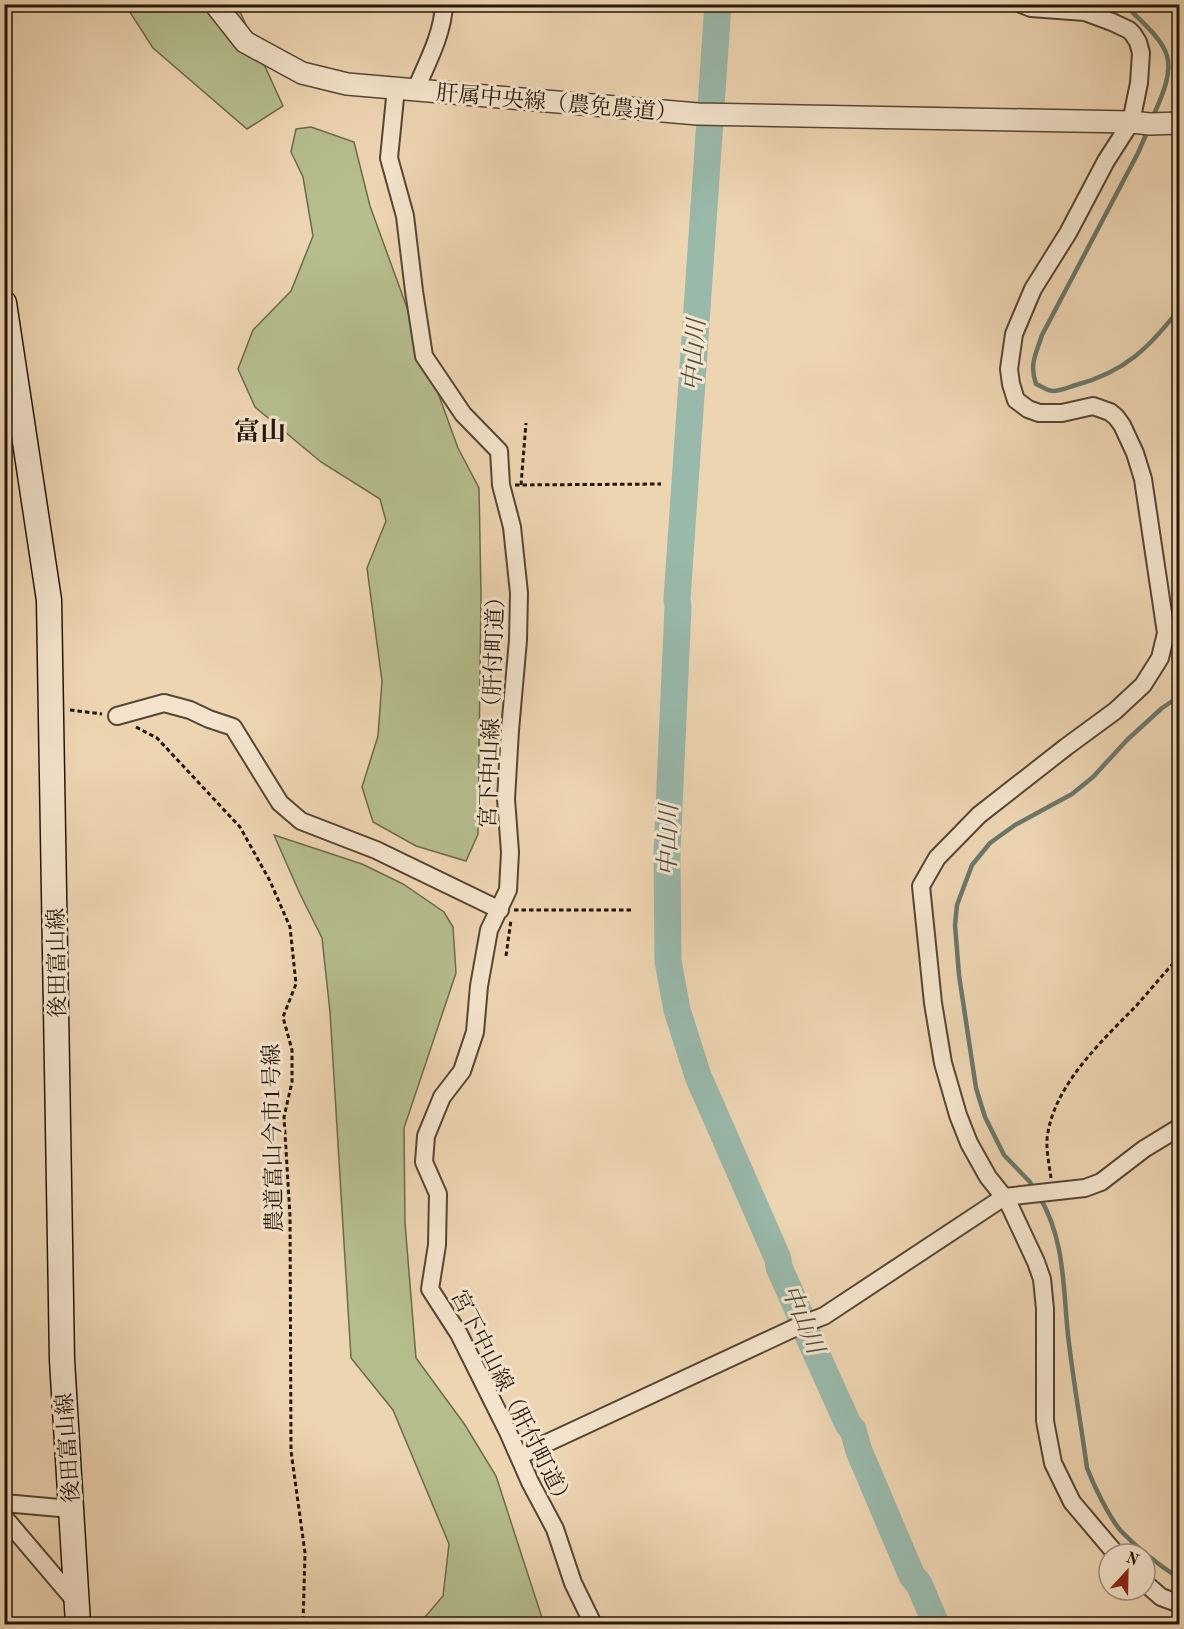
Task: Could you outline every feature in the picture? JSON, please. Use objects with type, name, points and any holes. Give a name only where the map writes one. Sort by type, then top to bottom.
[{"type":"main road","name":"後田富山線","points":[[4,303],[12,402],[50,600],[61,1348],[77,1614]]},
{"type":"street","name":"肝属中央線（農免農道）","points":[[214,4],[245,42],[302,73],[347,84],[698,114],[1179,123]]},
{"type":"street","name":"宮下中山線（肝付町道）","points":[[444,4],[444,18],[431,55],[406,89],[389,158],[405,216],[424,356],[464,414],[499,451],[501,485],[512,527],[519,593],[518,640],[506,799],[510,852],[507,910],[489,930],[479,986],[475,1032],[462,1071],[442,1097],[426,1136],[424,1162],[438,1194],[436,1245],[430,1289],[459,1334],[555,1529],[573,1583],[593,1624]]},
{"type":"street","points":[[1021,4],[1031,8],[1084,12],[1112,22],[1133,34],[1141,53],[1139,83],[1131,122],[1068,233],[1033,289],[1014,334],[1009,369],[1016,400],[1028,409],[1039,413],[1062,413],[1093,406],[1110,412],[1122,425],[1135,453],[1143,479],[1166,633],[1160,658],[1143,685],[1115,711],[979,815],[937,858],[921,886],[933,1003],[943,1063],[958,1115],[969,1143],[988,1177],[1004,1197],[1042,1279],[1046,1309],[1045,1421],[1053,1463],[1072,1502],[1106,1542]]},
{"type":"street","points":[[117,716],[164,703],[190,710],[233,727],[280,802],[301,821],[376,850],[507,910]]},
{"type":"street","points":[[519,1456],[824,1316],[1004,1197],[1085,1188],[1101,1182],[1144,1149],[1179,1127]]},
{"type":"street","points":[[4,1503],[71,1509]]},
{"type":"street","points":[[4,1518],[77,1614]]},
{"type":"street","points":[[1157,1594],[1179,1604]]},
{"type":"path","points":[[521,485],[526,423]]},
{"type":"path","points":[[501,485],[661,484]]},
{"type":"path","name":"農道富山今市1号線","points":[[52,707],[117,716],[157,738],[240,827],[270,880],[290,927],[296,984],[283,1017],[292,1050],[292,1082],[284,1117],[290,1216],[291,1451],[305,1553],[303,1624]]},
{"type":"path","points":[[506,956],[507,910],[634,910]]},
{"type":"path","points":[[1053,1191],[1047,1133],[1063,1091],[1097,1047],[1179,956]]},
{"type":"green space","points":[[127,5],[237,5],[283,106],[247,129],[153,48]]},
{"type":"green space","points":[[311,127],[354,142],[370,206],[458,448],[479,488],[481,594],[478,834],[466,861],[416,846],[373,822],[362,787],[378,736],[382,681],[367,568],[386,521],[380,499],[321,462],[255,407],[238,369],[253,330],[291,291],[313,236],[303,177],[291,152],[296,129]]},
{"type":"green space","points":[[274,835],[362,864],[403,884],[444,912],[453,927],[456,973],[404,1128],[405,1223],[416,1358],[465,1425],[496,1476],[544,1624],[419,1624],[443,1596],[449,1544],[393,1410],[351,1358],[330,1012],[322,938]]},
{"type":"waterway","name":"中山川","points":[[718,4],[677,599],[667,852],[668,961],[677,1010],[698,1076],[778,1259],[779,1267],[803,1324],[848,1424],[853,1430],[859,1451],[912,1576],[919,1584],[936,1624]]},
{"type":"waterway","points":[[1122,4],[1155,36],[1167,56],[1167,80],[1152,119]]},
{"type":"waterway","points":[[1148,130],[1042,335],[1033,365],[1036,384],[1056,391],[1109,373],[1147,346],[1180,308]]},
{"type":"waterway","points":[[1034,1189],[1004,1155],[985,1117],[976,1088],[959,975],[955,925],[957,905],[972,865],[990,843],[1015,825],[1072,794],[1093,777],[1127,740],[1162,708],[1180,696]]},
{"type":"waterway","points":[[1039,1196],[1048,1212],[1058,1246],[1070,1352],[1087,1468],[1102,1501],[1121,1531],[1134,1544],[1180,1579]]},
{"type":"district","name":"富山","points":[[260,431]]}]
